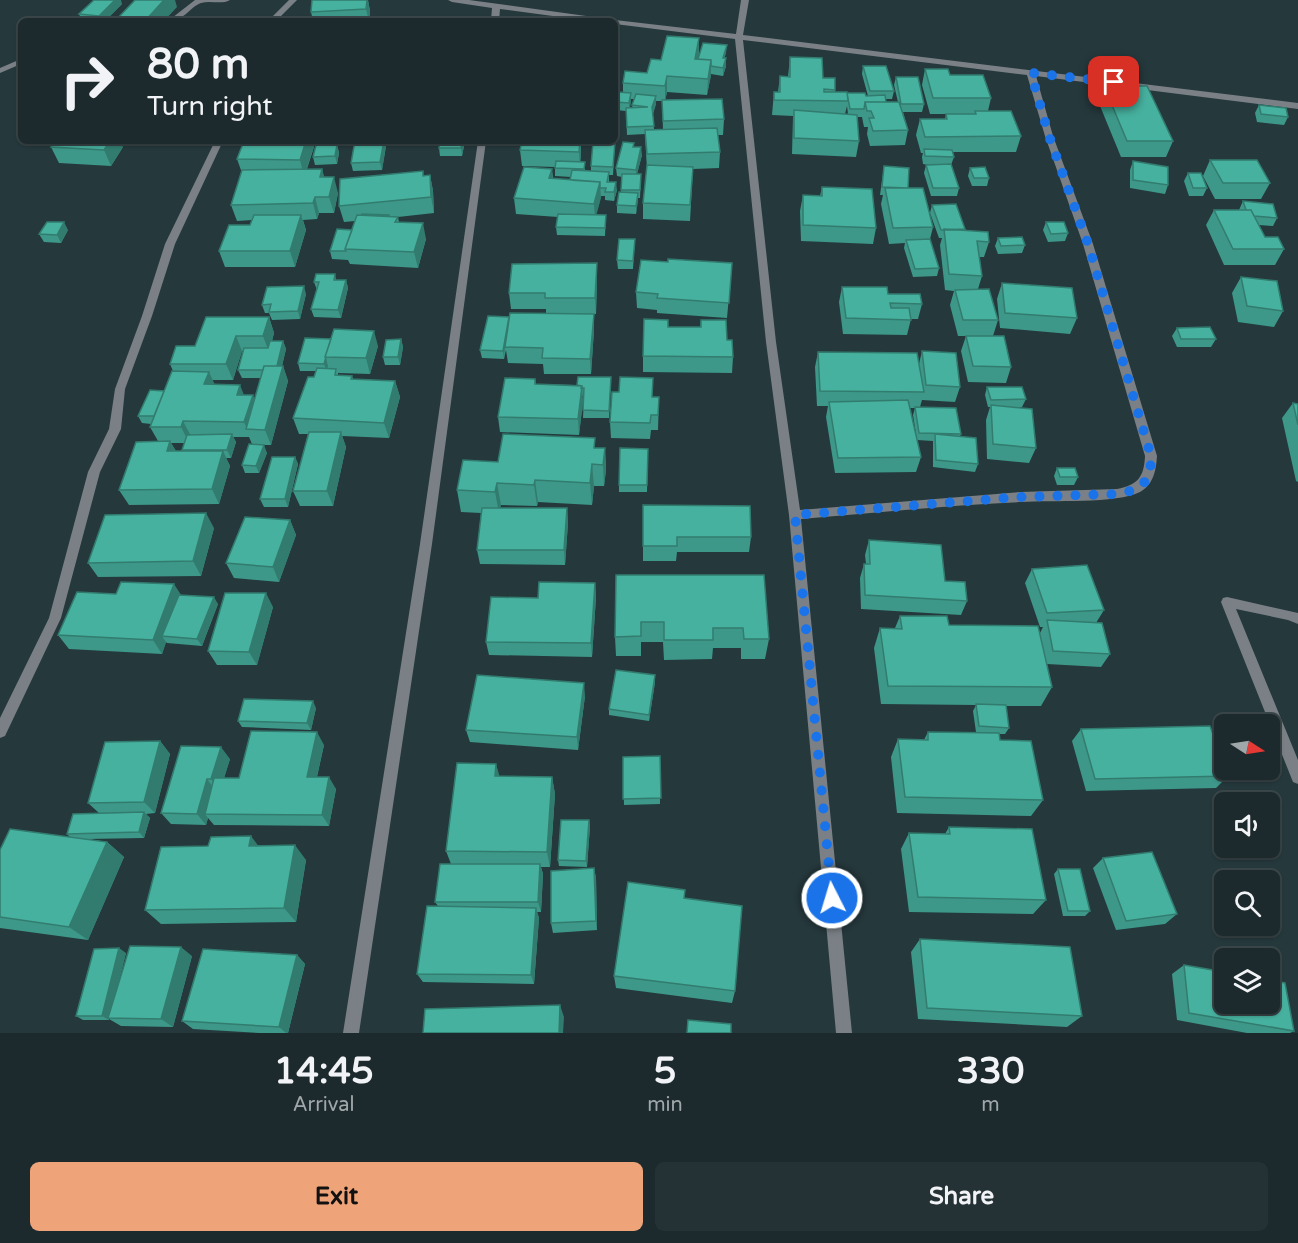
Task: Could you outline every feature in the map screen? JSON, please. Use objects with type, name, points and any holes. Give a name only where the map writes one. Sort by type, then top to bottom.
[{"type":"street","points":[[176,18],[199,1],[226,0]]},
{"type":"street","points":[[275,18],[293,0]]},
{"type":"street","points":[[452,0],[584,18]]},
{"type":"street","points":[[745,0],[739,38],[771,342],[795,515],[844,1033]]},
{"type":"street","points":[[495,18],[496,7]]},
{"type":"street","points":[[618,22],[1298,106]]},
{"type":"street","points":[[0,71],[18,62]]},
{"type":"street","points":[[795,515],[1008,498],[1117,494],[1132,492],[1145,483],[1151,470],[1151,456],[1088,244],[1049,136],[1031,73]]},
{"type":"street","points":[[0,732],[55,618],[94,472],[115,429],[120,389],[151,305],[170,244],[218,144]]},
{"type":"street","points":[[351,1033],[426,544],[482,144]]},
{"type":"street","points":[[1298,619],[1292,615],[1227,602],[1298,777]]},
{"type":"building","points":[[94,0],[115,0],[99,16],[79,14]]},
{"type":"building","points":[[135,0],[164,0],[148,18],[118,18]]},
{"type":"building","points":[[312,0],[367,0],[366,9],[311,12]]},
{"type":"building","points":[[667,36],[699,38],[695,59],[711,60],[708,79],[667,76],[665,86],[623,83],[625,71],[647,73],[651,59],[661,60]]},
{"type":"building","points":[[703,43],[727,45],[723,68],[711,66],[711,60],[698,59]]},
{"type":"building","points":[[790,57],[822,58],[823,78],[835,78],[835,90],[824,89],[824,92],[847,92],[848,101],[774,100],[774,92],[780,92],[780,76],[790,77]]},
{"type":"building","points":[[863,66],[886,66],[894,91],[870,91]]},
{"type":"building","points":[[925,69],[948,69],[950,75],[983,75],[991,98],[933,98]]},
{"type":"building","points":[[896,77],[918,77],[924,104],[901,104]]},
{"type":"building","points":[[1104,86],[1147,86],[1173,141],[1127,141]]},
{"type":"building","points":[[618,92],[631,93],[629,103],[618,102]]},
{"type":"building","points":[[847,93],[865,93],[866,96],[885,95],[886,102],[865,102],[864,109],[850,109]]},
{"type":"building","points":[[636,94],[656,96],[652,107],[654,126],[627,127],[626,108],[648,107],[632,105]]},
{"type":"building","points":[[722,99],[724,119],[663,121],[662,100]]},
{"type":"building","points":[[865,102],[899,102],[908,130],[873,131],[869,118],[874,118],[871,111],[867,111]]},
{"type":"building","points":[[1259,105],[1286,108],[1288,117],[1261,114]]},
{"type":"building","points":[[794,110],[857,115],[859,141],[794,138]]},
{"type":"building","points":[[975,111],[1011,111],[1021,136],[925,137],[920,119],[947,119],[946,114],[976,114]]},
{"type":"building","points":[[717,128],[720,152],[647,154],[645,130]]},
{"type":"building","points":[[623,142],[634,143],[633,147],[641,147],[636,170],[616,168]]},
{"type":"building","points":[[53,144],[108,144],[104,150],[51,147]]},
{"type":"building","points":[[243,144],[305,144],[300,160],[237,159]]},
{"type":"building","points":[[354,144],[383,144],[380,162],[351,163]]},
{"type":"building","points":[[440,144],[462,144],[461,148],[439,148]]},
{"type":"building","points":[[521,144],[580,144],[579,152],[520,150]]},
{"type":"building","points":[[593,144],[615,144],[613,167],[591,166]]},
{"type":"building","points":[[316,145],[337,145],[335,156],[313,157]]},
{"type":"building","points":[[924,149],[952,150],[954,157],[925,156]]},
{"type":"building","points":[[1210,160],[1257,160],[1270,183],[1223,183]]},
{"type":"building","points":[[556,161],[585,162],[584,169],[555,168]]},
{"type":"building","points":[[1133,161],[1168,167],[1168,185],[1133,180]]},
{"type":"building","points":[[951,164],[959,188],[933,188],[926,165]]},
{"type":"building","points":[[647,165],[693,167],[690,205],[643,203]]},
{"type":"building","points":[[884,166],[909,168],[908,188],[882,187]]},
{"type":"building","points":[[524,167],[552,169],[549,178],[600,182],[594,204],[514,198]]},
{"type":"building","points":[[985,167],[989,178],[974,178],[970,168]]},
{"type":"building","points":[[322,169],[320,177],[334,177],[329,197],[315,197],[313,203],[231,205],[242,170]]},
{"type":"building","points":[[572,170],[609,172],[607,182],[616,182],[614,192],[605,192],[606,188],[600,188],[600,182],[570,180]]},
{"type":"building","points":[[423,171],[423,176],[430,175],[431,197],[339,206],[340,179]]},
{"type":"building","points":[[1188,173],[1201,173],[1207,188],[1193,188]]},
{"type":"building","points":[[622,174],[641,174],[640,190],[621,190]]},
{"type":"building","points":[[822,187],[872,189],[876,228],[803,225],[803,195],[822,196]]},
{"type":"building","points":[[885,188],[923,188],[933,227],[893,228]]},
{"type":"building","points":[[619,192],[638,193],[636,206],[617,205]]},
{"type":"building","points":[[1243,201],[1273,204],[1277,218],[1254,216],[1251,210],[1246,210]]},
{"type":"building","points":[[956,204],[965,229],[941,230],[932,205]]},
{"type":"building","points":[[1214,210],[1251,210],[1265,237],[1278,237],[1284,249],[1233,249]]},
{"type":"building","points":[[558,214],[606,215],[605,228],[556,227]]},
{"type":"building","points":[[254,215],[301,215],[290,251],[219,251],[229,225],[250,225]]},
{"type":"building","points":[[357,215],[398,217],[395,222],[423,223],[414,252],[345,249]]},
{"type":"building","points":[[362,215],[389,215],[389,216]]},
{"type":"building","points":[[47,222],[64,222],[57,235],[39,234]]},
{"type":"building","points":[[1046,222],[1064,222],[1068,233],[1051,234]]},
{"type":"building","points":[[337,229],[352,230],[346,251],[330,251]]},
{"type":"building","points":[[944,229],[988,232],[989,242],[977,241],[982,276],[949,274]]},
{"type":"building","points":[[1022,237],[1025,245],[1001,246],[998,238]]},
{"type":"building","points":[[619,239],[635,239],[633,261],[617,260]]},
{"type":"building","points":[[930,239],[939,268],[915,269],[906,240]]},
{"type":"building","points":[[668,259],[732,263],[729,303],[657,298],[658,294],[636,292],[641,260],[668,262]]},
{"type":"building","points":[[597,263],[595,298],[545,298],[545,293],[509,293],[512,264]]},
{"type":"building","points":[[316,274],[335,274],[334,280],[346,280],[338,310],[311,309],[319,282],[314,282]]},
{"type":"building","points":[[1241,277],[1277,281],[1283,311],[1247,306]]},
{"type":"building","points":[[1002,283],[1072,288],[1077,318],[1005,313]]},
{"type":"building","points":[[304,286],[298,311],[269,312],[271,304],[262,305],[267,287]]},
{"type":"building","points":[[842,287],[887,287],[888,294],[920,294],[922,304],[890,303],[891,308],[909,308],[911,320],[846,318]]},
{"type":"building","points":[[989,289],[998,320],[963,320],[955,290]]},
{"type":"building","points":[[510,313],[594,314],[590,359],[542,358],[543,348],[505,347]]},
{"type":"building","points":[[488,316],[509,317],[503,351],[480,350]]},
{"type":"building","points":[[206,317],[269,317],[263,336],[236,336],[226,364],[170,364],[176,346],[195,346]]},
{"type":"building","points":[[644,319],[668,320],[668,327],[701,327],[701,320],[726,320],[727,340],[732,340],[733,357],[643,356]]},
{"type":"building","points":[[1210,327],[1216,339],[1181,339],[1177,328]]},
{"type":"building","points":[[334,329],[374,331],[366,358],[325,357]]},
{"type":"building","points":[[966,336],[1004,336],[1011,367],[973,366]]},
{"type":"building","points":[[305,338],[331,339],[324,364],[298,363]]},
{"type":"building","points":[[401,339],[398,357],[383,357],[386,340]]},
{"type":"building","points":[[270,341],[283,341],[277,366],[264,366],[263,370],[238,370],[244,348],[268,348]]},
{"type":"building","points":[[922,351],[956,353],[960,387],[926,385]]},
{"type":"building","points":[[818,352],[917,353],[924,392],[820,391]]},
{"type":"building","points":[[264,366],[283,366],[265,430],[246,429]]},
{"type":"building","points":[[317,368],[336,369],[335,375],[352,376],[351,379],[395,381],[384,423],[293,418],[308,377],[314,377]]},
{"type":"building","points":[[172,371],[209,372],[204,384],[240,385],[237,395],[253,395],[244,422],[183,421],[181,427],[150,427]]},
{"type":"building","points":[[578,377],[611,377],[609,411],[583,410],[584,388],[577,385]]},
{"type":"building","points":[[620,377],[653,378],[652,397],[659,397],[658,415],[651,415],[650,423],[610,422],[612,392],[619,392]]},
{"type":"building","points":[[505,378],[535,379],[535,384],[582,386],[578,419],[498,417]]},
{"type":"building","points":[[987,387],[1022,387],[1026,399],[991,400]]},
{"type":"building","points":[[150,390],[164,391],[154,416],[138,416]]},
{"type":"building","points":[[908,400],[921,457],[838,458],[829,402]]},
{"type":"building","points":[[1293,403],[1298,404],[1298,425]]},
{"type":"building","points":[[991,405],[1032,409],[1036,448],[993,444]]},
{"type":"building","points":[[915,407],[956,408],[961,434],[919,433]]},
{"type":"building","points":[[309,432],[341,432],[327,491],[293,491]]},
{"type":"building","points":[[232,434],[227,450],[182,450],[187,435]]},
{"type":"building","points":[[503,434],[595,438],[594,448],[605,448],[603,465],[592,464],[590,483],[535,480],[534,485],[497,483],[495,492],[457,490],[463,460],[498,462]]},
{"type":"building","points":[[935,434],[976,438],[978,464],[936,460]]},
{"type":"building","points":[[170,441],[167,451],[223,451],[212,489],[119,490],[136,442]]},
{"type":"building","points":[[249,444],[264,445],[256,466],[242,465]]},
{"type":"building","points":[[620,448],[648,449],[647,485],[619,485]]},
{"type":"building","points":[[272,457],[295,457],[285,499],[260,499]]},
{"type":"building","points":[[1057,468],[1075,468],[1078,477],[1060,477]]},
{"type":"building","points":[[643,505],[750,506],[751,537],[677,537],[677,546],[643,546]]},
{"type":"building","points":[[482,508],[567,508],[564,550],[477,550]]},
{"type":"building","points":[[206,513],[193,561],[88,563],[105,515]]},
{"type":"building","points":[[245,517],[290,520],[273,567],[226,563]]},
{"type":"building","points":[[869,540],[941,545],[945,581],[965,582],[967,601],[865,595],[864,564],[870,564]]},
{"type":"building","points":[[1087,565],[1104,610],[1047,613],[1032,569]]},
{"type":"building","points":[[616,575],[764,575],[769,639],[744,639],[743,628],[713,628],[713,640],[664,640],[664,622],[641,622],[641,636],[615,637]]},
{"type":"building","points":[[121,582],[174,584],[153,640],[58,635],[77,592],[116,594]]},
{"type":"building","points":[[539,582],[595,583],[591,643],[486,642],[491,597],[538,598]]},
{"type":"building","points":[[225,593],[266,593],[249,652],[208,651]]},
{"type":"building","points":[[179,595],[214,597],[197,639],[162,636]]},
{"type":"building","points":[[900,616],[947,616],[949,625],[1038,626],[1052,687],[888,686],[880,628],[902,629]]},
{"type":"building","points":[[1047,620],[1102,623],[1110,654],[1053,651]]},
{"type":"building","points":[[616,670],[655,675],[649,715],[609,709]]},
{"type":"building","points":[[477,675],[584,683],[577,737],[466,730]]},
{"type":"building","points":[[244,699],[313,701],[307,723],[238,721]]},
{"type":"building","points":[[976,704],[1006,705],[1009,728],[979,726]]},
{"type":"building","points":[[1210,726],[1214,737],[1214,776],[1095,779],[1081,729]]},
{"type":"building","points":[[251,731],[317,732],[307,777],[329,777],[322,815],[205,814],[214,778],[239,778]]},
{"type":"building","points":[[928,732],[999,733],[1000,740],[1031,741],[1043,800],[905,797],[898,739],[928,740]]},
{"type":"building","points":[[160,741],[144,802],[88,803],[105,742]]},
{"type":"building","points":[[181,746],[221,747],[211,779],[207,779],[197,814],[161,813]]},
{"type":"building","points":[[660,756],[661,798],[623,799],[623,757]]},
{"type":"building","points":[[457,763],[496,764],[495,776],[552,777],[547,852],[446,851]]},
{"type":"building","points":[[144,812],[139,832],[67,834],[73,814]]},
{"type":"building","points":[[561,820],[589,820],[586,861],[558,860]]},
{"type":"building","points":[[949,827],[1032,829],[1046,900],[918,897],[909,833],[950,834]]},
{"type":"building","points":[[10,829],[107,842],[69,927],[0,917],[0,850]]},
{"type":"building","points":[[251,836],[249,846],[295,845],[284,908],[145,910],[161,847],[208,846],[211,837]]},
{"type":"building","points":[[1152,852],[1177,914],[1126,921],[1103,858]]},
{"type":"building","points":[[440,864],[540,864],[538,902],[435,902]]},
{"type":"building","points":[[594,868],[596,921],[551,923],[551,871]]},
{"type":"building","points":[[1058,869],[1080,869],[1090,911],[1068,911]]},
{"type":"building","points":[[628,882],[685,890],[684,898],[742,906],[735,991],[614,976]]},
{"type":"building","points":[[427,906],[536,908],[531,975],[417,974]]},
{"type":"building","points":[[920,939],[1070,947],[1082,1016],[927,1008]]},
{"type":"building","points":[[130,946],[181,947],[161,1019],[108,1018]]},
{"type":"building","points":[[119,948],[102,1016],[76,1016],[94,949]]},
{"type":"building","points":[[203,949],[297,955],[279,1027],[182,1021]]},
{"type":"building","points":[[1184,965],[1214,970],[1214,1014],[1280,1014],[1280,982],[1285,983],[1294,1031],[1189,1013]]},
{"type":"building","points":[[560,1005],[559,1033],[423,1033],[425,1009]]},
{"type":"building","points":[[688,1020],[731,1024],[731,1033],[687,1033]]},
{"type":"route","points":[[832,898],[795,515],[1020,497],[1117,494],[1132,492],[1145,483],[1151,470],[1151,456],[1088,244],[1049,136],[1031,73],[1114,82]]}]
